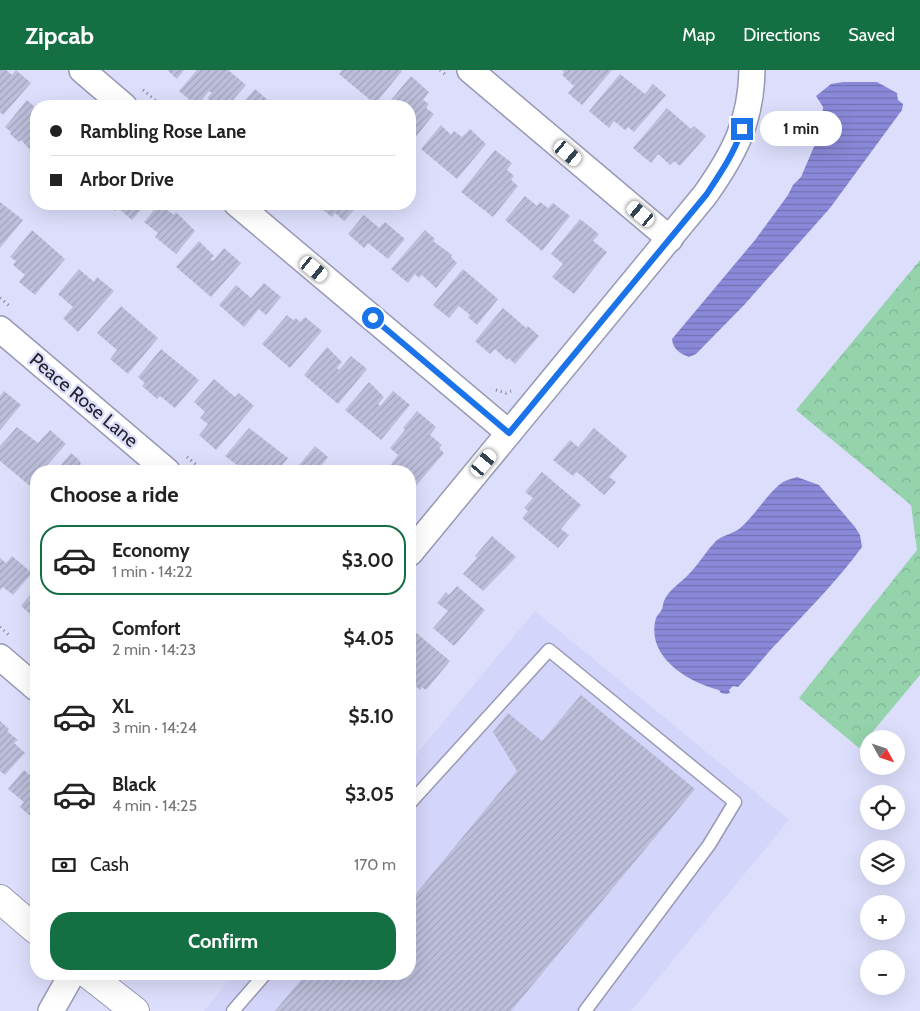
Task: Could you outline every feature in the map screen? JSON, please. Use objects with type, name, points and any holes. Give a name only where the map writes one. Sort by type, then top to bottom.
[{"type":"street","points":[[82,70],[117,100]]},
{"type":"street","points":[[470,70],[670,239]]},
{"type":"street","points":[[416,545],[706,195],[737,144],[747,115],[752,70]]},
{"type":"street","points":[[244,210],[509,433]]},
{"type":"street","name":"Peace Rose Lane","points":[[0,329],[160,465]]},
{"type":"street","points":[[0,657],[30,683]]},
{"type":"street","points":[[0,899],[30,925]]},
{"type":"street","points":[[51,1011],[69,980]]},
{"type":"street","points":[[96,980],[135,1011]]},
{"type":"lane","points":[[416,797],[549,650],[735,802],[709,845],[585,1011]]},
{"type":"lane","points":[[233,1011],[260,980]]},
{"type":"path","points":[[495,390],[506,393],[515,389]]},
{"type":"shaded area","points":[[877,82],[897,93],[898,100],[903,104],[902,110],[830,208],[745,304],[696,354],[689,357],[682,354],[675,348],[672,339],[755,240],[788,195],[793,185],[801,177],[822,128],[823,107],[816,96],[831,84]]},
{"type":"shaded area","points":[[797,477],[819,485],[855,527],[860,535],[862,547],[833,583],[738,687],[733,686],[729,690],[730,693],[721,693],[719,690],[695,681],[683,674],[663,656],[657,645],[654,632],[656,618],[669,593],[693,570],[716,541],[739,529],[751,518],[777,486]]},
{"type":"shaded area","points":[[535,611],[789,820],[631,1011],[204,1011],[229,980],[416,980],[416,755]]},
{"type":"green space","points":[[920,260],[920,675],[874,730],[860,730],[859,748],[799,698],[917,550],[911,505],[796,410]]},
{"type":"building","points":[[0,70],[6,70],[12,75],[16,70],[31,83],[3,115],[0,112]]},
{"type":"building","points":[[167,70],[184,70],[177,79]]},
{"type":"building","points":[[197,70],[228,70],[246,85],[233,100],[210,100],[207,98],[212,93],[209,91],[202,100],[190,100],[179,91]]},
{"type":"building","points":[[342,70],[402,71],[378,100],[370,100],[339,74]]},
{"type":"building","points":[[562,70],[612,70],[582,105],[568,93],[574,86],[562,75],[564,72]]},
{"type":"building","points":[[620,74],[645,94],[653,84],[666,95],[634,132],[628,127],[625,130],[614,121],[609,128],[589,111]]},
{"type":"building","points":[[411,76],[429,92],[423,100],[429,104],[426,108],[434,114],[416,136],[416,100],[391,100]]},
{"type":"building","points":[[255,89],[268,100],[245,100]]},
{"type":"building","points":[[27,100],[30,103],[30,150],[21,140],[19,142],[10,134],[11,132],[5,127]]},
{"type":"building","points":[[667,108],[691,129],[694,126],[706,136],[680,166],[674,161],[670,165],[658,154],[651,163],[633,148]]},
{"type":"building","points":[[441,125],[451,135],[454,131],[462,137],[470,129],[486,144],[457,179],[421,149]]},
{"type":"building","points":[[495,150],[512,163],[507,170],[514,176],[511,180],[518,186],[493,217],[461,192]]},
{"type":"building","points":[[525,196],[537,206],[540,202],[548,208],[553,203],[570,216],[542,251],[505,220]]},
{"type":"building","points":[[0,202],[23,220],[0,248]]},
{"type":"building","points":[[120,210],[141,210],[132,220]]},
{"type":"building","points":[[154,210],[167,210],[174,215],[176,212],[195,231],[176,254],[155,237],[158,233],[144,222]]},
{"type":"building","points":[[323,210],[354,210],[344,221],[335,213],[332,217]]},
{"type":"building","points":[[364,215],[379,228],[385,222],[405,239],[388,259],[368,243],[364,248],[348,234]]},
{"type":"building","points":[[580,219],[599,234],[593,241],[607,252],[574,294],[552,277],[563,264],[551,254]]},
{"type":"building","points":[[32,230],[65,259],[35,295],[19,282],[25,275],[13,265],[16,261],[10,257]]},
{"type":"building","points":[[425,230],[435,239],[433,241],[452,255],[451,257],[457,263],[436,288],[422,275],[419,278],[415,274],[408,283],[391,269]]},
{"type":"building","points":[[199,241],[214,256],[210,259],[213,261],[224,248],[241,263],[211,297],[176,267]]},
{"type":"building","points":[[79,269],[94,282],[97,277],[114,291],[78,332],[63,318],[73,307],[58,294]]},
{"type":"building","points":[[463,269],[498,299],[477,325],[468,317],[470,315],[459,306],[449,318],[433,305]]},
{"type":"building","points":[[264,283],[281,297],[266,315],[259,309],[244,327],[219,305],[236,285],[251,298]]},
{"type":"building","points":[[121,306],[158,338],[128,374],[110,359],[117,350],[97,333]]},
{"type":"building","points":[[503,308],[526,328],[528,326],[539,336],[515,364],[509,358],[507,360],[495,349],[490,354],[475,341]]},
{"type":"building","points":[[287,315],[293,320],[296,318],[300,322],[305,317],[322,331],[290,368],[262,344]]},
{"type":"building","points":[[327,347],[342,362],[337,368],[339,370],[351,356],[367,369],[338,404],[304,375]]},
{"type":"building","points":[[161,349],[199,380],[175,408],[160,396],[157,399],[142,386],[145,383],[138,377]]},
{"type":"building","points":[[214,379],[235,397],[239,393],[254,406],[216,450],[199,435],[208,424],[200,418],[205,412],[194,402]]},
{"type":"building","points":[[369,382],[384,397],[378,404],[380,406],[393,391],[410,405],[381,440],[345,410]]},
{"type":"building","points":[[4,391],[21,405],[0,430],[0,396]]},
{"type":"building","points":[[417,411],[436,427],[430,435],[442,445],[439,448],[444,453],[416,486],[416,465],[391,465],[398,455],[390,448],[405,430],[403,428]]},
{"type":"building","points":[[17,427],[38,443],[50,430],[66,444],[47,465],[30,465],[30,486],[0,461],[0,446]]},
{"type":"building","points":[[249,428],[288,458],[282,465],[237,465],[225,456]]},
{"type":"building","points":[[594,428],[627,456],[609,477],[616,482],[604,495],[577,472],[573,476],[553,460],[570,440],[578,447]]},
{"type":"building","points":[[315,446],[328,457],[322,465],[299,465]]},
{"type":"building","points":[[71,453],[81,465],[61,465]]},
{"type":"building","points":[[542,472],[581,505],[561,529],[569,535],[558,548],[522,518],[528,511],[524,508],[533,498],[525,492]]},
{"type":"building","points":[[492,536],[516,557],[483,591],[463,574]]},
{"type":"building","points":[[12,556],[30,571],[30,575],[13,595],[3,587],[0,590],[0,558],[6,563]]},
{"type":"building","points":[[457,586],[485,610],[454,646],[433,628],[448,611],[437,603],[446,592],[449,595]]},
{"type":"building","points":[[30,595],[30,614],[21,606]]},
{"type":"building","points":[[416,633],[450,661],[426,690],[422,687],[420,690],[416,686]]},
{"type":"building","points":[[581,695],[695,789],[511,1011],[275,1011],[301,980],[416,980],[416,894],[517,771],[493,732],[508,713],[542,741]]},
{"type":"building","points":[[0,721],[9,729],[7,731],[18,740],[14,743],[25,753],[5,775],[0,771]]},
{"type":"building","points":[[24,770],[30,775],[30,816],[20,807],[24,802],[8,789]]},
{"type":"route","points":[[373,318],[509,433],[706,195],[724,168],[737,144],[742,129]]}]
